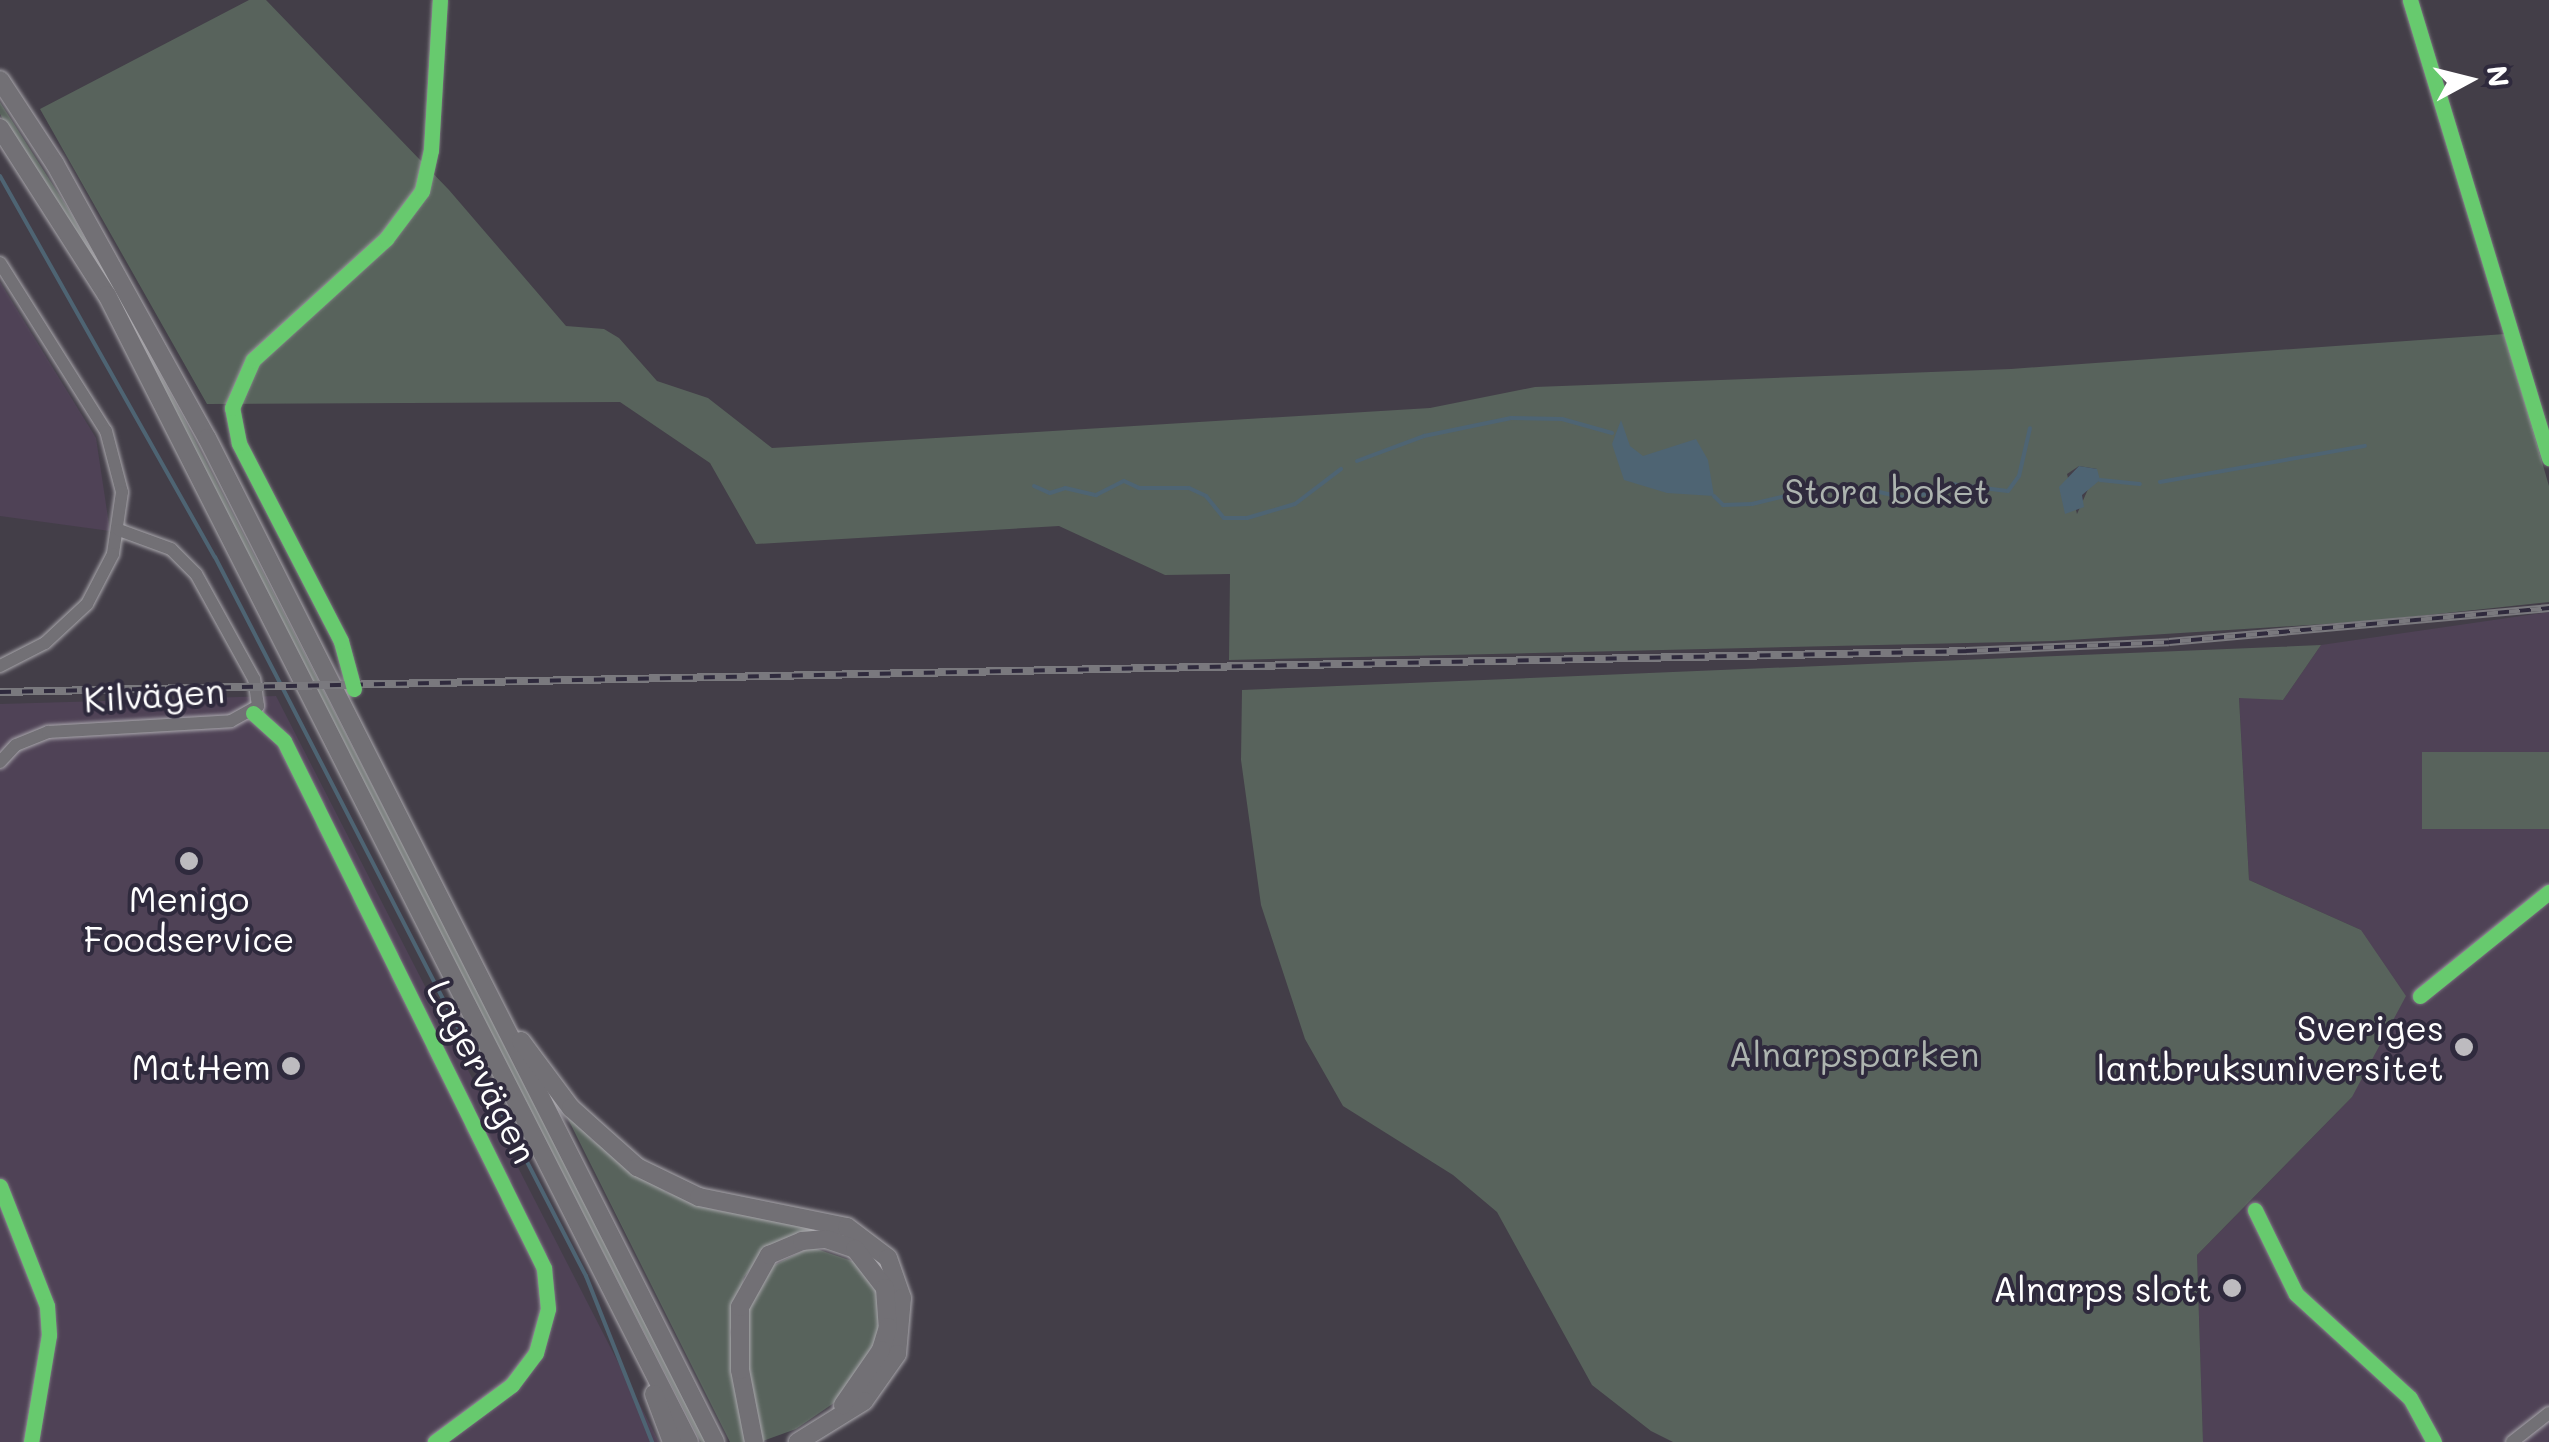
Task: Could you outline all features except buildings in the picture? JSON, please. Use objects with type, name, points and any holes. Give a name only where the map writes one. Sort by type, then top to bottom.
[{"type":"highway","points":[[0,80],[154,337],[714,1442]]},
{"type":"highway","points":[[0,128],[115,312],[689,1442]]},
{"type":"highway","points":[[488,997],[571,1108],[637,1167],[699,1197],[847,1227],[888,1258],[902,1298],[897,1354],[864,1400],[798,1442]]},
{"type":"highway","points":[[754,1442],[737,1338],[746,1287],[784,1247],[839,1241],[879,1274],[888,1305],[884,1339],[852,1396],[782,1442]]},
{"type":"highway","points":[[616,1296],[672,1442]]},
{"type":"street","points":[[354,688],[342,641],[239,443],[232,408],[253,360],[386,239],[422,191],[431,150],[440,0]]},
{"type":"street","points":[[2410,0],[2549,458]]},
{"type":"street","points":[[0,263],[106,431],[120,475],[120,530],[87,604],[45,643],[0,666]]},
{"type":"street","name":"Kilvägen","points":[[0,762],[16,745],[48,732],[231,722],[253,713],[259,690],[196,574],[171,549],[120,530]]},
{"type":"street","name":"Lagervägen","points":[[253,713],[284,741],[544,1268],[548,1309],[536,1353],[512,1384],[435,1442]]},
{"type":"street","points":[[2420,996],[2549,892]]},
{"type":"street","points":[[0,1186],[47,1306],[49,1334],[31,1442]]},
{"type":"street","points":[[2255,1210],[2296,1294],[2410,1398],[2434,1442]]},
{"type":"street","points":[[2512,1442],[2549,1413]]},
{"type":"shaded area","points":[[0,282],[96,438],[110,531],[0,516]]},
{"type":"shaded area","name":"Sveriges lantbruksuniversitet","points":[[2549,612],[2549,1442],[2203,1442],[2197,1255],[2352,1097],[2361,930],[2249,880],[2239,697],[2283,700],[2321,645]]},
{"type":"shaded area","points":[[276,696],[659,1442],[0,1442],[0,704]]},
{"type":"green space","name":"Stora boket","points":[[249,0],[266,0],[449,190],[566,326],[604,329],[619,338],[657,381],[708,398],[772,448],[1430,408],[1535,387],[2011,369],[2505,334],[2549,486],[2549,602],[2372,621],[2053,641],[1229,660],[1230,574],[1165,575],[1059,526],[756,544],[710,463],[620,402],[207,404],[40,109]],"holes":[[[2079,466],[2097,469],[2077,514],[2067,474]]]},
{"type":"green space","points":[[0,102],[72,215],[183,417],[709,1442],[701,1442],[380,818],[0,114]]},
{"type":"green space","name":"Alnarpsparken","points":[[2321,645],[2283,700],[2239,698],[2249,880],[2361,930],[2406,996],[2352,1097],[2197,1255],[2203,1442],[1673,1442],[1651,1431],[1592,1385],[1497,1212],[1453,1175],[1343,1106],[1305,1039],[1261,905],[1241,760],[1242,690]]},
{"type":"green space","points":[[2422,752],[2549,752],[2549,829],[2422,829]]},
{"type":"green space","points":[[560,1103],[592,1140],[666,1192],[716,1210],[853,1235],[794,1235],[771,1245],[744,1277],[730,1332],[748,1442],[730,1442]]},
{"type":"green space","points":[[811,1247],[858,1263],[876,1290],[880,1331],[847,1394],[796,1429],[760,1442],[745,1358],[747,1307],[768,1268]]},
{"type":"water","points":[[1621,420],[1630,446],[1643,456],[1696,439],[1708,460],[1714,496],[1667,493],[1624,480],[1612,444]]},
{"type":"water","points":[[2079,466],[2097,469],[2100,480],[2082,495],[2084,507],[2065,514],[2059,487]]},
{"type":"waterway","points":[[0,176],[215,557],[586,1276],[652,1442]]},
{"type":"waterway","points":[[1357,461],[1424,436],[1511,418],[1562,419],[1612,433]]},
{"type":"waterway","points":[[1714,496],[1723,505],[1752,504],[1806,491],[1866,489],[1910,499],[1951,484],[2008,491],[2019,476],[2030,428]]},
{"type":"waterway","points":[[2160,482],[2365,446]]},
{"type":"waterway","points":[[1034,486],[1050,493],[1065,488],[1096,495],[1124,481],[1139,488],[1189,488],[1206,496],[1224,518],[1247,518],[1295,504],[1341,469]]},
{"type":"waterway","points":[[2100,480],[2140,484]]},
{"type":"railway","points":[[0,692],[1966,651],[2169,642],[2549,608]]},
{"type":"cycle path","points":[[354,689],[341,641],[239,443],[232,408],[253,360],[386,239],[422,191],[431,150],[440,0]]},
{"type":"cycle path","points":[[2410,0],[2549,458]]},
{"type":"cycle path","points":[[253,713],[284,741],[544,1268],[548,1309],[536,1353],[512,1385],[435,1442]]},
{"type":"cycle path","points":[[2420,996],[2549,892]]},
{"type":"cycle path","points":[[0,1186],[47,1306],[49,1335],[31,1442]]},
{"type":"cycle path","points":[[2255,1210],[2296,1294],[2410,1398],[2434,1442]]},
{"type":"place","name":"Menigo Foodservice","points":[[189,861]]},
{"type":"place","name":"Sveriges lantbruksuniversitet","points":[[2464,1047]]},
{"type":"place","name":"MatHem","points":[[291,1066]]},
{"type":"place","name":"Alnarps slott","points":[[2232,1288]]}]
